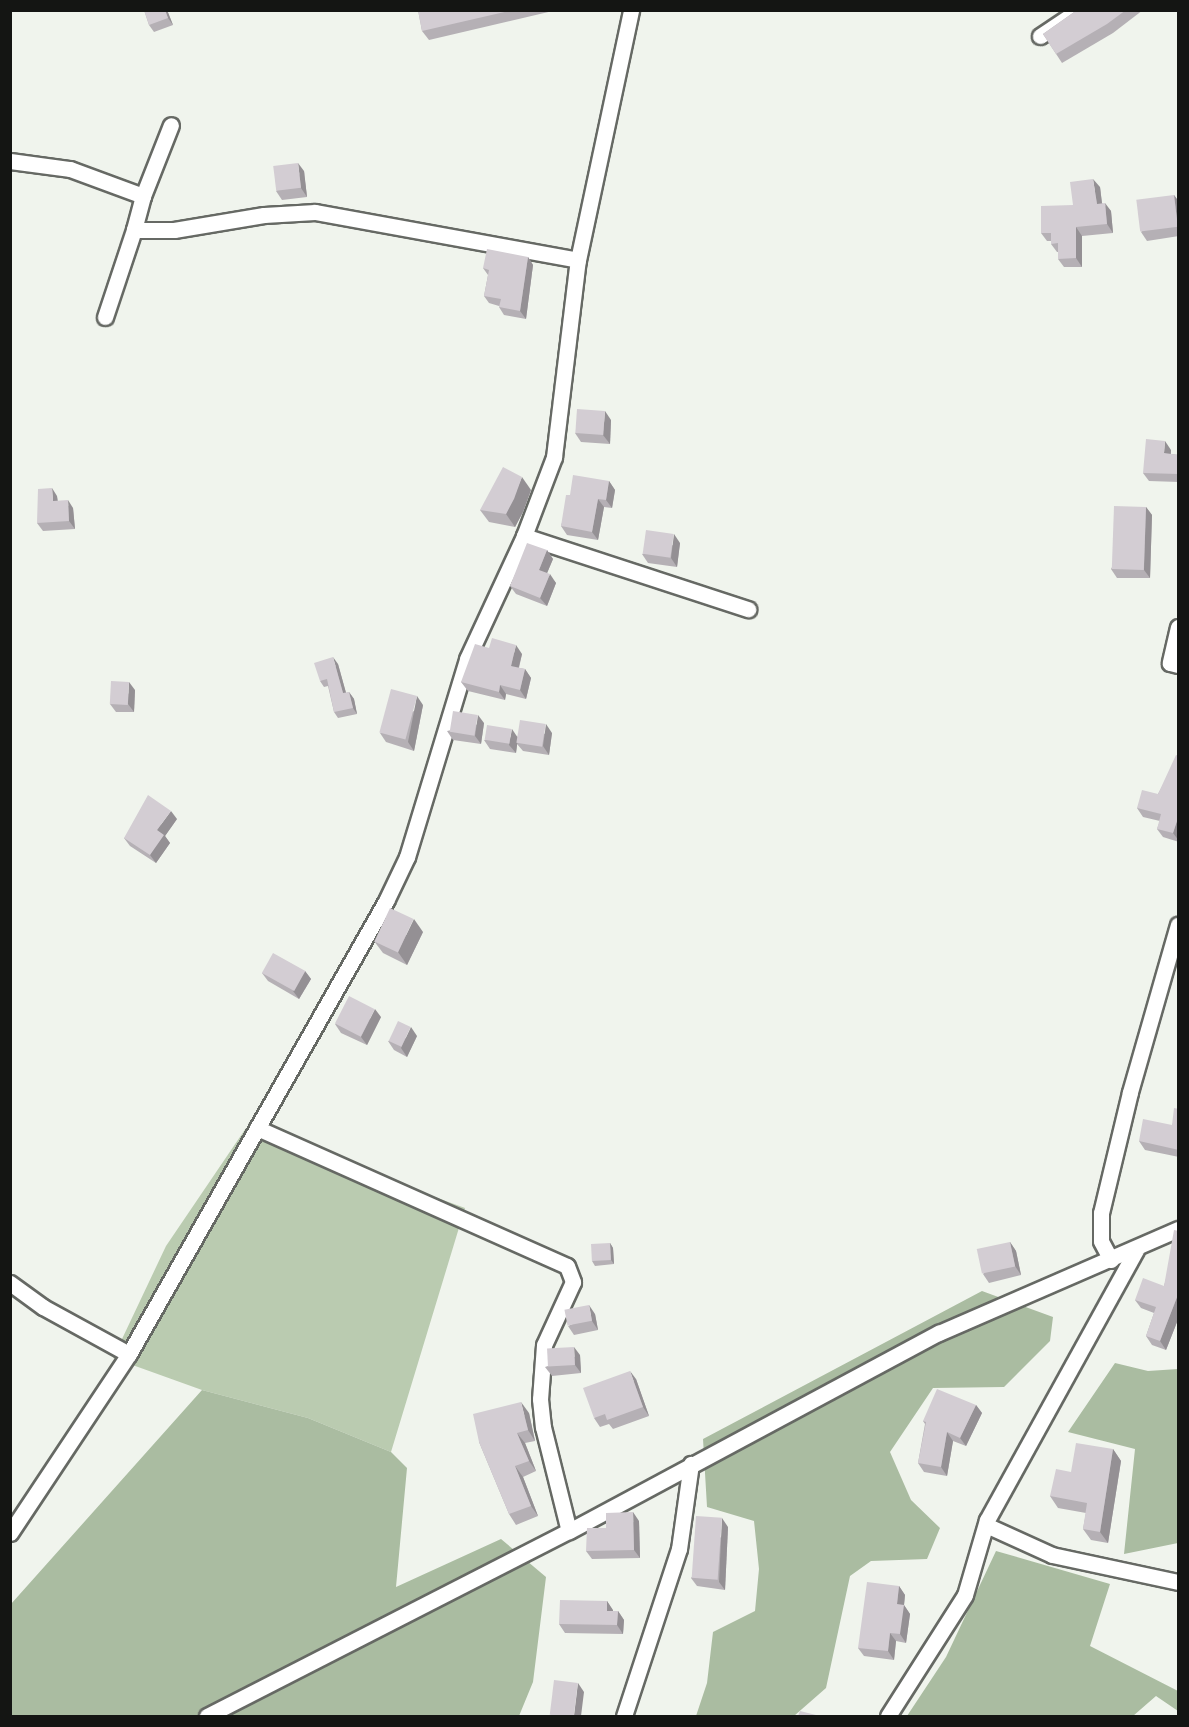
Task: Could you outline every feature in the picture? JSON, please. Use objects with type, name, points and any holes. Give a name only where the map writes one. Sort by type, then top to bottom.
[{"type":"street","points":[[10,1533],[129,1354],[398,877],[416,832],[467,659],[524,536],[558,441],[578,260],[631,10]]},
{"type":"street","points":[[1040,36],[1079,10]]},
{"type":"street","points":[[105,317],[143,196],[171,125]]},
{"type":"street","points":[[10,161],[70,169],[143,196]]},
{"type":"street","points":[[134,230],[174,230],[264,214],[315,212],[578,260]]},
{"type":"street","points":[[524,536],[748,609]]},
{"type":"street","points":[[1179,627],[1170,663],[1179,665]]},
{"type":"street","points":[[1111,1260],[1101,1241],[1101,1213],[1130,1092],[1179,925]]},
{"type":"street","points":[[257,1128],[571,1271],[572,1286],[544,1346],[540,1399],[543,1427],[569,1531]]},
{"type":"street","points":[[207,1716],[569,1531],[939,1333],[1136,1250],[1179,1229]]},
{"type":"street","points":[[888,1716],[964,1595],[986,1525],[1136,1250]]},
{"type":"street","points":[[10,1283],[43,1307],[129,1354]]},
{"type":"street","points":[[624,1716],[679,1549],[692,1464]]},
{"type":"street","points":[[986,1525],[1052,1555],[1179,1582]]},
{"type":"green space","points":[[246,1128],[465,1208],[391,1452],[308,1418],[202,1390],[113,1358],[166,1246]]},
{"type":"green space","points":[[982,1291],[1053,1317],[1050,1341],[1004,1387],[933,1388],[890,1452],[911,1500],[940,1528],[927,1559],[871,1561],[850,1576],[826,1688],[794,1716],[696,1716],[707,1683],[713,1632],[755,1611],[759,1569],[754,1521],[707,1507],[703,1439]]},
{"type":"green space","points":[[1115,1363],[1148,1371],[1178,1369],[1178,1543],[1124,1554],[1135,1449],[1068,1432]]},
{"type":"green space","points":[[202,1390],[308,1418],[391,1452],[407,1468],[396,1587],[501,1539],[546,1577],[533,1682],[519,1716],[11,1716],[11,1604]]},
{"type":"green space","points":[[996,1551],[1110,1584],[1090,1646],[1178,1691],[1178,1711],[1156,1696],[1133,1716],[907,1716],[946,1657]]},
{"type":"building","points":[[144,10],[165,10],[168,18],[149,25]]},
{"type":"building","points":[[418,10],[513,10],[422,31]]},
{"type":"building","points":[[1077,10],[1126,10],[1056,54],[1043,34]]},
{"type":"building","points":[[298,163],[301,188],[276,191],[273,166]]},
{"type":"building","points":[[1093,179],[1097,204],[1105,203],[1107,224],[1076,227],[1076,258],[1058,259],[1058,243],[1051,244],[1051,233],[1041,233],[1041,206],[1073,205],[1070,182]]},
{"type":"building","points":[[1174,195],[1178,227],[1140,231],[1136,200]]},
{"type":"building","points":[[487,249],[528,257],[520,311],[499,307],[501,299],[484,296],[489,270],[483,268]]},
{"type":"building","points":[[577,409],[605,411],[603,435],[575,433]]},
{"type":"building","points":[[1146,439],[1165,441],[1164,453],[1179,455],[1179,474],[1143,473]]},
{"type":"building","points":[[503,467],[522,477],[506,514],[480,510]]},
{"type":"building","points":[[573,475],[609,481],[606,500],[598,499],[592,532],[561,526],[566,495],[570,495]]},
{"type":"building","points":[[52,488],[53,501],[68,500],[69,521],[37,523],[38,489]]},
{"type":"building","points":[[1114,506],[1146,507],[1144,570],[1112,569]]},
{"type":"building","points":[[646,530],[674,534],[670,558],[643,554]]},
{"type":"building","points":[[527,543],[547,550],[539,570],[550,574],[540,598],[510,586]]},
{"type":"building","points":[[492,638],[516,645],[511,666],[525,669],[520,690],[500,685],[499,692],[461,682],[475,644],[489,648]]},
{"type":"building","points":[[333,657],[343,693],[349,692],[353,708],[334,712],[327,679],[320,681],[314,663]]},
{"type":"building","points":[[111,681],[129,682],[128,705],[110,704]]},
{"type":"building","points":[[391,689],[417,696],[405,739],[379,732]]},
{"type":"building","points":[[453,711],[478,715],[474,736],[450,732]]},
{"type":"building","points":[[520,720],[546,724],[542,747],[516,743]]},
{"type":"building","points":[[487,725],[512,729],[509,744],[485,740]]},
{"type":"building","points":[[1176,755],[1179,756],[1179,815],[1173,833],[1157,829],[1161,814],[1137,808],[1142,790],[1158,794]]},
{"type":"building","points":[[148,795],[171,811],[157,830],[164,835],[150,855],[124,838]]},
{"type":"building","points":[[390,908],[414,919],[398,953],[374,942]]},
{"type":"building","points":[[273,953],[305,971],[294,991],[262,973]]},
{"type":"building","points":[[349,996],[375,1009],[361,1037],[335,1024]]},
{"type":"building","points":[[398,1021],[411,1027],[401,1047],[389,1041]]},
{"type":"building","points":[[1174,1108],[1179,1109],[1179,1150],[1139,1141],[1143,1119],[1172,1125]]},
{"type":"building","points":[[1174,1230],[1179,1231],[1179,1292],[1160,1341],[1146,1336],[1156,1307],[1135,1300],[1143,1278],[1164,1286]]},
{"type":"building","points":[[1010,1242],[1015,1266],[982,1274],[977,1249]]},
{"type":"building","points":[[610,1243],[611,1260],[592,1261],[591,1244]]},
{"type":"building","points":[[589,1305],[592,1321],[568,1325],[564,1310]]},
{"type":"building","points":[[574,1347],[575,1365],[548,1366],[547,1348]]},
{"type":"building","points":[[630,1371],[643,1407],[607,1420],[605,1414],[594,1418],[583,1388]]},
{"type":"building","points":[[937,1389],[976,1405],[960,1438],[947,1432],[941,1467],[918,1463],[926,1422],[923,1421]]},
{"type":"building","points":[[521,1402],[528,1430],[517,1433],[529,1461],[515,1466],[531,1506],[509,1514],[479,1442],[473,1414]]},
{"type":"building","points":[[1076,1443],[1113,1449],[1100,1532],[1083,1529],[1087,1503],[1050,1496],[1056,1469],[1071,1472]]},
{"type":"building","points":[[633,1512],[634,1550],[586,1551],[587,1528],[606,1528],[606,1513]]},
{"type":"building","points":[[696,1516],[722,1518],[718,1580],[692,1578]]},
{"type":"building","points":[[867,1582],[899,1586],[897,1604],[904,1605],[900,1634],[890,1633],[888,1651],[858,1648]]},
{"type":"building","points":[[560,1600],[607,1601],[607,1611],[618,1611],[617,1625],[559,1624]]},
{"type":"building","points":[[554,1680],[578,1683],[574,1716],[550,1715]]},
{"type":"building","points":[[800,1711],[820,1716],[798,1716]]}]
